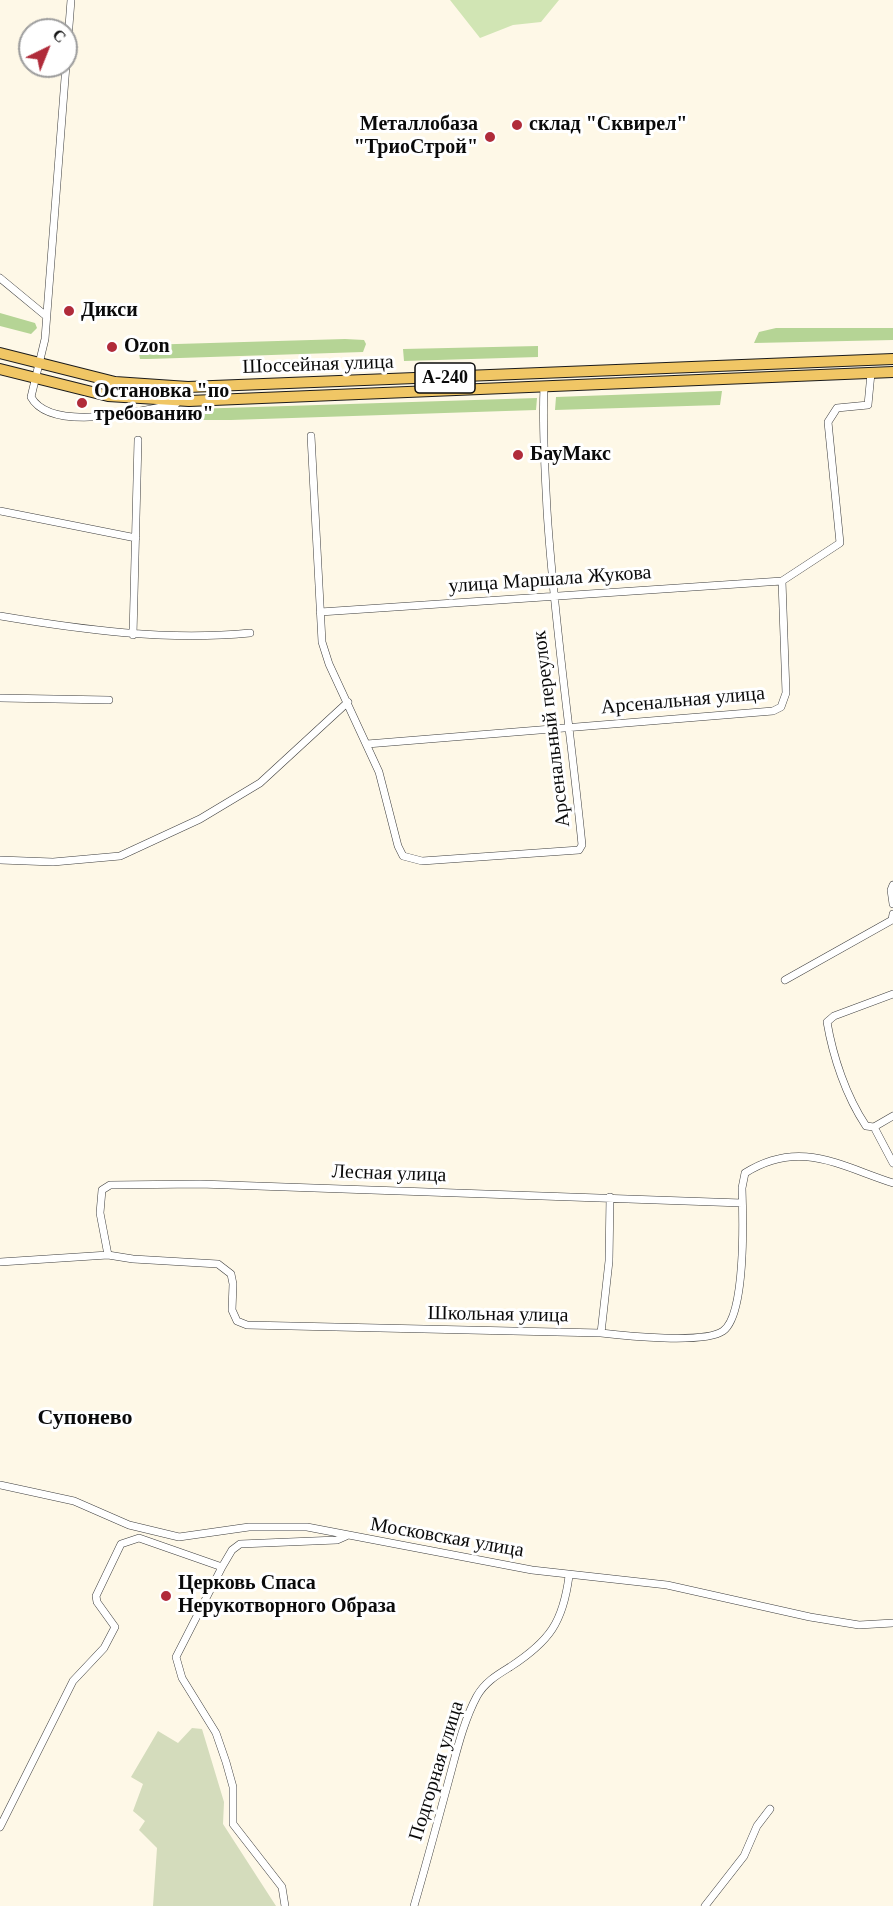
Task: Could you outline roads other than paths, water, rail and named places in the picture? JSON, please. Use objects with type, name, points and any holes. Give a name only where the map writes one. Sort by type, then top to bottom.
[{"type":"main road","name":"Шоссейная улица","points":[[0,353],[115,382],[188,387],[893,359]]},
{"type":"main road","name":"Шоссейная улица","points":[[0,369],[108,396],[189,401],[893,372]]},
{"type":"street","points":[[71,0],[46,316],[39,364],[31,397],[36,404],[48,410],[85,418],[103,418],[189,401]]},
{"type":"street","points":[[0,278],[46,316]]},
{"type":"street","points":[[782,582],[840,543],[828,422],[837,408],[868,405],[871,373]]},
{"type":"street","name":"Арсенальный переулок","points":[[311,436],[322,642],[329,664],[379,772],[398,846],[403,856],[422,861],[579,850],[582,845],[570,726],[553,596],[543,440],[544,387]]},
{"type":"street","points":[[133,635],[138,440]]},
{"type":"street","points":[[0,511],[136,538]]},
{"type":"street","name":"улица Маршала Жукова","points":[[320,612],[782,582]]},
{"type":"street","name":"Арсенальная улица","points":[[367,744],[773,711],[781,707],[786,693],[782,582]]},
{"type":"street","points":[[0,616],[133,635],[192,637],[250,633]]},
{"type":"street","points":[[0,698],[109,700]]},
{"type":"street","points":[[0,860],[53,862],[120,856],[200,819],[260,783],[348,702]]},
{"type":"street","points":[[893,885],[893,904]]},
{"type":"street","points":[[785,980],[892,920],[893,914]]},
{"type":"street","points":[[893,994],[834,1016],[827,1022],[838,1065],[856,1112],[866,1126],[874,1127],[893,1116]]},
{"type":"street","points":[[874,1127],[893,1163]]},
{"type":"street","name":"Школьная улица","points":[[0,1262],[108,1255],[133,1259],[218,1264],[231,1274],[232,1311],[237,1320],[248,1325],[601,1333],[639,1337],[713,1336],[725,1330],[732,1321],[737,1302],[742,1188],[745,1173],[760,1164],[784,1155],[806,1155],[893,1183]]},
{"type":"street","name":"Лесная улица","points":[[108,1255],[100,1213],[102,1190],[110,1185],[200,1184],[742,1203]]},
{"type":"street","points":[[601,1333],[609,1261],[610,1197]]},
{"type":"street","name":"Московская улица","points":[[0,1485],[74,1501],[129,1526],[179,1537],[249,1527],[307,1527],[569,1576],[618,1578],[667,1585],[859,1625],[893,1623]]},
{"type":"street","points":[[285,1906],[282,1887],[233,1824],[231,1802],[233,1787],[223,1753],[216,1733],[182,1678],[176,1657],[227,1556],[240,1544],[337,1540],[346,1536]]},
{"type":"street","points":[[0,1827],[73,1681],[104,1648],[115,1626],[97,1602],[96,1596],[121,1544],[132,1539],[145,1539],[222,1567]]},
{"type":"street","name":"Подгорная улица","points":[[414,1906],[459,1743],[475,1699],[483,1686],[492,1678],[546,1640],[559,1621],[566,1601],[569,1576]]},
{"type":"street","points":[[705,1906],[744,1856],[757,1826],[770,1809]]},
{"type":"place","name":"склад \"Сквирел\"","points":[[517,125]]},
{"type":"place","name":"Металлобаза \"ТриоСтрой\"","points":[[490,137]]},
{"type":"place","name":"Дикси","points":[[69,311]]},
{"type":"place","name":"Ozon","points":[[112,347]]},
{"type":"place","name":"Остановка \"по требованию\"","points":[[82,403]]},
{"type":"place","name":"БауМакс","points":[[518,455]]},
{"type":"place","name":"Церковь Спаса Нерукотворного Образа","points":[[166,1596]]},
{"type":"district","name":"Супонево","points":[[85,1418]]}]
